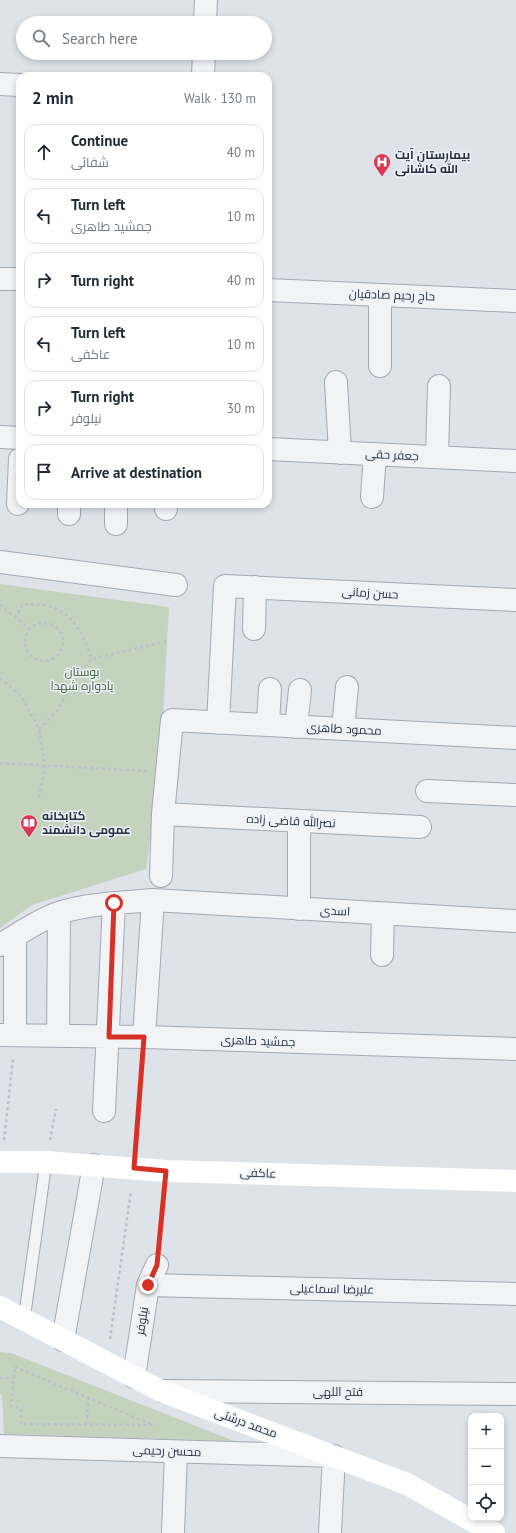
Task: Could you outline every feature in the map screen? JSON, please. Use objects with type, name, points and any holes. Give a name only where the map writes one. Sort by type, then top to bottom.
[{"type":"main road","name":"عاکفی","points":[[0,1166],[46,1162],[166,1171],[516,1181]]},
{"type":"main road","name":"محمد درشتی","points":[[0,1307],[161,1391],[407,1484],[494,1533]]},
{"type":"street","points":[[205,16],[206,0]]},
{"type":"street","points":[[203,72],[204,60]]},
{"type":"street","points":[[0,84],[16,85]]},
{"type":"street","points":[[0,278],[16,279]]},
{"type":"street","name":"حاج رحیم صادقیان","points":[[272,290],[516,301]]},
{"type":"street","points":[[380,295],[380,366]]},
{"type":"street","points":[[336,382],[340,453]]},
{"type":"street","points":[[437,457],[438,386]]},
{"type":"street","points":[[0,437],[16,438]]},
{"type":"street","name":"جعفر حقی","points":[[272,449],[516,461]]},
{"type":"street","points":[[372,497],[375,454]]},
{"type":"street","points":[[0,562],[176,585]]},
{"type":"street","name":"حسن زمانی","points":[[218,723],[225,586],[516,600]]},
{"type":"street","points":[[254,630],[255,587]]},
{"type":"street","points":[[343,729],[347,687]]},
{"type":"street","points":[[268,725],[270,689]]},
{"type":"street","points":[[296,727],[300,690]]},
{"type":"street","name":"محمود طاهری","points":[[163,814],[172,720],[516,738]]},
{"type":"street","points":[[427,791],[516,795]]},
{"type":"street","points":[[161,876],[163,814]]},
{"type":"street","name":"نصرالله قاضی زاده","points":[[163,814],[420,828]]},
{"type":"street","points":[[299,821],[299,908]]},
{"type":"street","points":[[144,1037],[153,900]]},
{"type":"street","name":"اسدی","points":[[8,940],[33,925],[59,913],[100,904],[153,900],[516,921]]},
{"type":"street","points":[[104,1111],[109,1037],[114,903]]},
{"type":"street","points":[[58,1036],[59,913]]},
{"type":"street","points":[[382,955],[383,914]]},
{"type":"street","points":[[8,940],[8,1034]]},
{"type":"street","name":"جمشید طاهری","points":[[8,1034],[516,1049]]},
{"type":"street","points":[[63,1340],[94,1165]]},
{"type":"street","name":"نیلوفر","points":[[134,1377],[148,1285],[157,1265]]},
{"type":"street","name":"علیرضا اسماعیلی","points":[[148,1285],[516,1294]]},
{"type":"street","name":"فتح اللهی","points":[[161,1391],[516,1394]]},
{"type":"street","name":"محسن رحیمی","points":[[0,1446],[334,1456]]},
{"type":"street","points":[[173,1533],[176,1452]]},
{"type":"street","points":[[330,1533],[334,1456]]},
{"type":"lane","points":[[24,1320],[46,1162]]},
{"type":"path","points":[[15,618],[23,604],[49,606],[69,616],[84,636],[92,659]]},
{"type":"path","points":[[0,605],[30,629]]},
{"type":"path","points":[[41,623],[47,623],[58,629],[62,634],[63,641],[60,653],[50,661],[38,660],[32,657],[25,647],[25,641],[30,629],[41,623]]},
{"type":"path","points":[[39,729],[57,711],[79,672],[92,659],[167,641]]},
{"type":"path","points":[[0,678],[21,696],[39,729],[45,765],[39,798]]},
{"type":"path","points":[[0,763],[152,771]]},
{"type":"path","points":[[0,1166],[8,1034]]},
{"type":"path","points":[[107,1363],[134,1168],[144,1037]]},
{"type":"path","points":[[46,1162],[56,1109]]},
{"type":"path","points":[[157,1265],[166,1171]]},
{"type":"path","points":[[15,1367],[153,1425],[21,1424],[21,1408],[11,1406],[14,1378],[15,1367]]},
{"type":"path","points":[[0,1378],[14,1378]]},
{"type":"path","points":[[86,1424],[89,1398]]},
{"type":"green space","name":"بوستان یادواره شهدا","points":[[0,584],[169,607],[160,772],[146,869],[32,905],[0,928]]},
{"type":"green space","points":[[0,1352],[11,1353],[234,1441],[4,1434],[2,1395],[0,1394]]},
{"type":"place","name":"بیمارستان آیت الله کاشانی","points":[[382,177]]},
{"type":"place","name":"کتابخانه عمومی دانشمند","points":[[29,838]]},
{"type":"route","points":[[114,903],[109,1037],[144,1037],[134,1168],[166,1171],[157,1265],[148,1285]]}]
